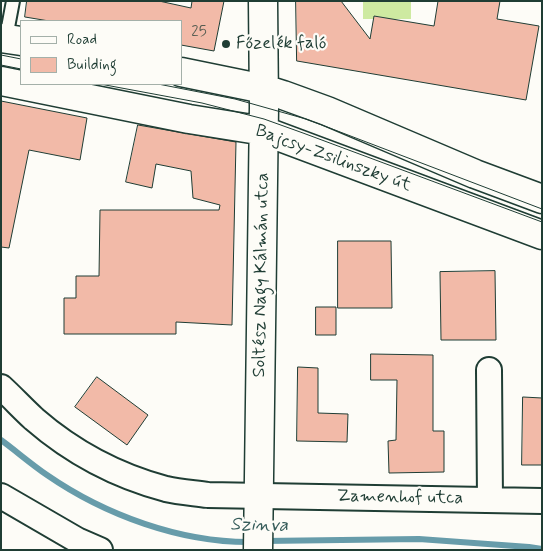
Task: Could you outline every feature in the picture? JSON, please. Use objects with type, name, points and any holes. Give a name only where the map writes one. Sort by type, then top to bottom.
[{"type":"street","name":"Soltész Nagy Kálmán utca","points":[[258,537],[264,131],[263,1]]},
{"type":"street","points":[[182,72],[264,89],[327,111],[475,174],[542,200]]},
{"type":"street","name":"Bajcsy-Zsilinszky út","points":[[1,80],[20,84]]},
{"type":"street","name":"Bajcsy-Zsilinszky út","points":[[25,85],[189,119],[264,131],[542,236]]},
{"type":"street","points":[[489,370],[490,500]]},
{"type":"street","name":"Zamenhof utca","points":[[1,387],[34,419],[91,460],[133,479],[167,489],[208,495],[542,500]]},
{"type":"street","points":[[1,496],[77,540],[100,550]]},
{"type":"lane","points":[[10,39],[13,1]]},
{"type":"green space","points":[[363,1],[411,1],[411,19],[392,19],[374,16],[374,19],[363,19]]},
{"type":"building","points":[[27,1],[159,1],[191,8],[192,1],[224,1],[214,51],[182,45],[182,20],[43,20],[25,17]]},
{"type":"building","points":[[296,1],[341,1],[370,39],[374,16],[434,26],[438,1],[500,1],[497,19],[539,26],[526,100],[297,61]]},
{"type":"building","points":[[1,101],[87,118],[80,160],[29,150],[9,248],[1,247]]},
{"type":"building","points":[[138,125],[236,142],[232,325],[176,322],[176,334],[64,334],[64,298],[76,298],[76,276],[99,276],[100,210],[219,210],[220,205],[193,198],[191,171],[156,164],[152,188],[126,182]]},
{"type":"building","points":[[338,241],[391,241],[392,308],[338,308]]},
{"type":"building","points":[[495,271],[496,340],[441,340],[440,272]]},
{"type":"building","points":[[316,307],[336,307],[336,335],[316,335]]},
{"type":"building","points":[[371,354],[433,355],[433,431],[444,431],[444,472],[389,473],[388,441],[396,440],[397,380],[371,380]]},
{"type":"building","points":[[298,367],[318,368],[318,413],[348,414],[347,442],[297,441]]},
{"type":"building","points":[[97,377],[148,415],[127,445],[75,407]]},
{"type":"building","points":[[523,397],[542,398],[542,465],[522,465]]},
{"type":"waterway","name":"Szinva","points":[[1,440],[41,471],[70,489],[119,514],[171,532],[198,538],[252,542]]},
{"type":"waterway","name":"Szinva","points":[[264,541],[419,539],[542,549]]},
{"type":"tram line","points":[[1,55],[20,59]]},
{"type":"tram line","points":[[1,65],[20,69]]},
{"type":"tram line","points":[[105,85],[202,103],[264,119],[542,222]]},
{"type":"tram line","points":[[163,85],[235,99],[306,119],[542,209]]},
{"type":"place","name":"Főzelék faló","points":[[226,44]]}]
